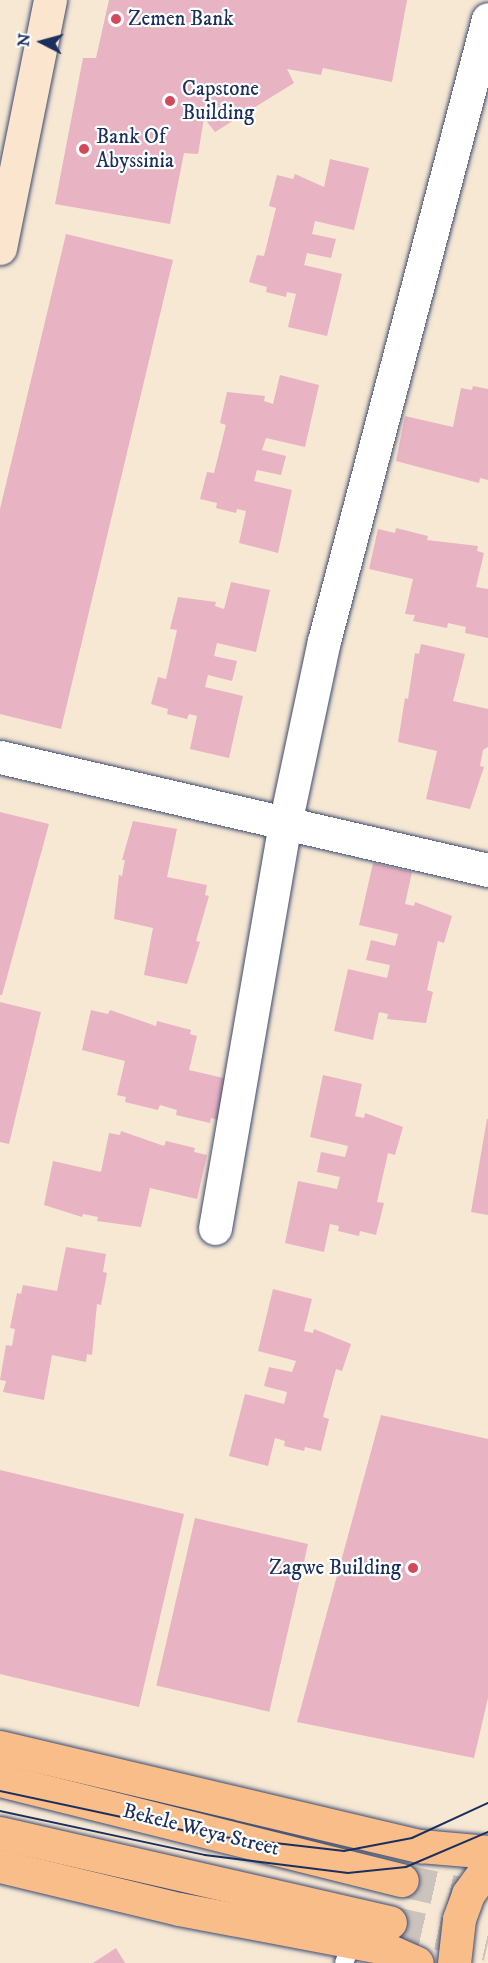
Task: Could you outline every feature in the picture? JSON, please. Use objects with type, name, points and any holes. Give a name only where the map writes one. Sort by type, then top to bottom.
[{"type":"main road","points":[[0,1747],[420,1846],[488,1852]]},
{"type":"main road","name":"Bekele Weya Street","points":[[0,1780],[402,1880]]},
{"type":"main road","points":[[0,1833],[390,1922]]},
{"type":"main road","points":[[0,1866],[348,1952],[381,1947],[417,1963]]},
{"type":"main road","points":[[454,1963],[459,1919],[468,1894],[488,1866]]},
{"type":"street","points":[[0,248],[50,0]]},
{"type":"street","points":[[215,1228],[285,824],[324,641],[488,19]]},
{"type":"street","points":[[0,757],[488,870]]},
{"type":"building","name":"Capstone Building","points":[[109,0],[407,0],[392,82],[323,68],[321,75],[287,69],[294,83],[215,132],[204,118],[198,154],[184,153],[170,224],[55,204],[83,58],[96,58]]},
{"type":"building","points":[[330,159],[369,168],[354,230],[315,221],[312,234],[336,239],[331,258],[307,253],[304,265],[342,274],[327,336],[288,327],[296,294],[287,292],[286,297],[266,292],[267,287],[249,282],[257,255],[264,256],[276,208],[269,206],[277,175],[293,179],[295,174],[324,187]]},
{"type":"building","points":[[66,234],[173,260],[61,729],[0,714],[0,509]]},
{"type":"building","points":[[280,375],[319,385],[305,447],[266,438],[262,450],[286,456],[281,475],[257,470],[254,481],[292,490],[278,553],[239,543],[246,511],[237,509],[236,513],[216,508],[217,503],[200,499],[207,472],[214,473],[226,425],[220,423],[227,392],[265,396],[264,401],[273,404]]},
{"type":"building","points":[[473,386],[488,389],[488,480],[480,478],[479,483],[396,461],[405,416],[453,427],[461,388],[472,390]]},
{"type":"building","points":[[396,528],[428,536],[427,540],[478,546],[477,551],[484,553],[476,587],[488,589],[488,638],[465,633],[466,627],[448,623],[447,628],[413,621],[415,615],[405,614],[413,579],[369,569],[378,529],[395,533]]},
{"type":"building","points":[[231,582],[270,590],[256,652],[217,643],[214,656],[237,661],[232,681],[208,675],[205,687],[243,696],[229,758],[190,749],[197,716],[189,714],[187,719],[167,714],[168,709],[151,704],[158,677],[166,679],[177,630],[170,629],[178,597],[216,602],[215,606],[224,609]]},
{"type":"building","points":[[421,644],[465,654],[453,701],[488,709],[488,747],[483,750],[480,766],[484,767],[470,809],[426,799],[437,751],[398,742],[415,653],[419,654]]},
{"type":"building","points":[[0,812],[49,824],[2,995],[0,995]]},
{"type":"building","points":[[133,821],[177,829],[167,877],[207,885],[205,895],[209,896],[196,941],[200,942],[187,984],[144,975],[153,928],[114,919],[119,875],[122,876],[125,860],[122,860]]},
{"type":"building","points":[[373,863],[412,872],[405,904],[414,906],[415,902],[452,916],[444,943],[438,941],[427,990],[433,992],[426,1023],[387,1019],[388,1014],[379,1012],[373,1040],[334,1031],[348,969],[387,978],[390,965],[366,960],[371,940],[395,946],[398,934],[359,925]]},
{"type":"building","points":[[0,1002],[41,1012],[9,1144],[0,1142]]},
{"type":"building","points":[[91,1010],[108,1014],[110,1010],[156,1026],[157,1021],[191,1030],[190,1034],[197,1036],[189,1070],[232,1080],[222,1121],[211,1118],[210,1123],[176,1115],[177,1110],[160,1105],[158,1110],[125,1102],[126,1097],[117,1095],[125,1061],[82,1050]]},
{"type":"building","points":[[323,1075],[362,1084],[355,1116],[364,1118],[365,1113],[403,1127],[395,1155],[388,1153],[377,1202],[384,1203],[376,1235],[360,1231],[359,1236],[338,1231],[339,1226],[330,1224],[324,1252],[285,1243],[298,1181],[337,1189],[340,1177],[317,1172],[321,1152],[345,1157],[348,1146],[310,1137]]},
{"type":"building","points":[[488,1119],[488,1215],[471,1212]]},
{"type":"building","points":[[121,1131],[164,1146],[166,1141],[195,1148],[194,1152],[207,1155],[197,1199],[150,1188],[141,1227],[97,1221],[98,1217],[83,1214],[82,1217],[44,1205],[53,1161],[101,1172],[109,1133],[120,1135]]},
{"type":"building","points":[[66,1247],[106,1254],[103,1272],[107,1273],[101,1305],[97,1304],[92,1355],[87,1354],[86,1362],[52,1355],[44,1400],[3,1392],[6,1381],[0,1380],[6,1345],[12,1346],[15,1329],[10,1328],[17,1293],[21,1294],[23,1285],[57,1291]]},
{"type":"building","points":[[273,1289],[312,1299],[304,1331],[313,1333],[314,1329],[351,1344],[342,1371],[336,1369],[323,1417],[329,1419],[321,1451],[305,1447],[304,1451],[284,1446],[285,1441],[275,1438],[268,1466],[229,1456],[245,1394],[284,1404],[287,1392],[264,1386],[269,1367],[292,1372],[296,1361],[258,1351]]},
{"type":"building","name":"Zagwe Building","points":[[381,1415],[488,1439],[488,1698],[474,1758],[297,1722]]},
{"type":"building","points":[[0,1470],[184,1514],[139,1707],[0,1674]]},
{"type":"building","points":[[195,1518],[308,1544],[269,1712],[156,1686]]},
{"type":"building","points":[[116,1948],[125,1963],[93,1963]]},
{"type":"tunnel","points":[[402,1880],[488,1899]]},
{"type":"tunnel","points":[[390,1922],[488,1944]]},
{"type":"tram line","points":[[0,1791],[206,1835],[344,1851],[412,1838],[488,1803]]},
{"type":"tram line","points":[[0,1811],[205,1855],[348,1873],[406,1867],[488,1832]]},
{"type":"place","name":"Zemen Bank","points":[[116,19]]},
{"type":"place","name":"Capstone Building","points":[[170,101]]},
{"type":"place","name":"Bank Of Abyssinia","points":[[84,149]]},
{"type":"place","name":"Zagwe Building","points":[[413,1568]]}]
